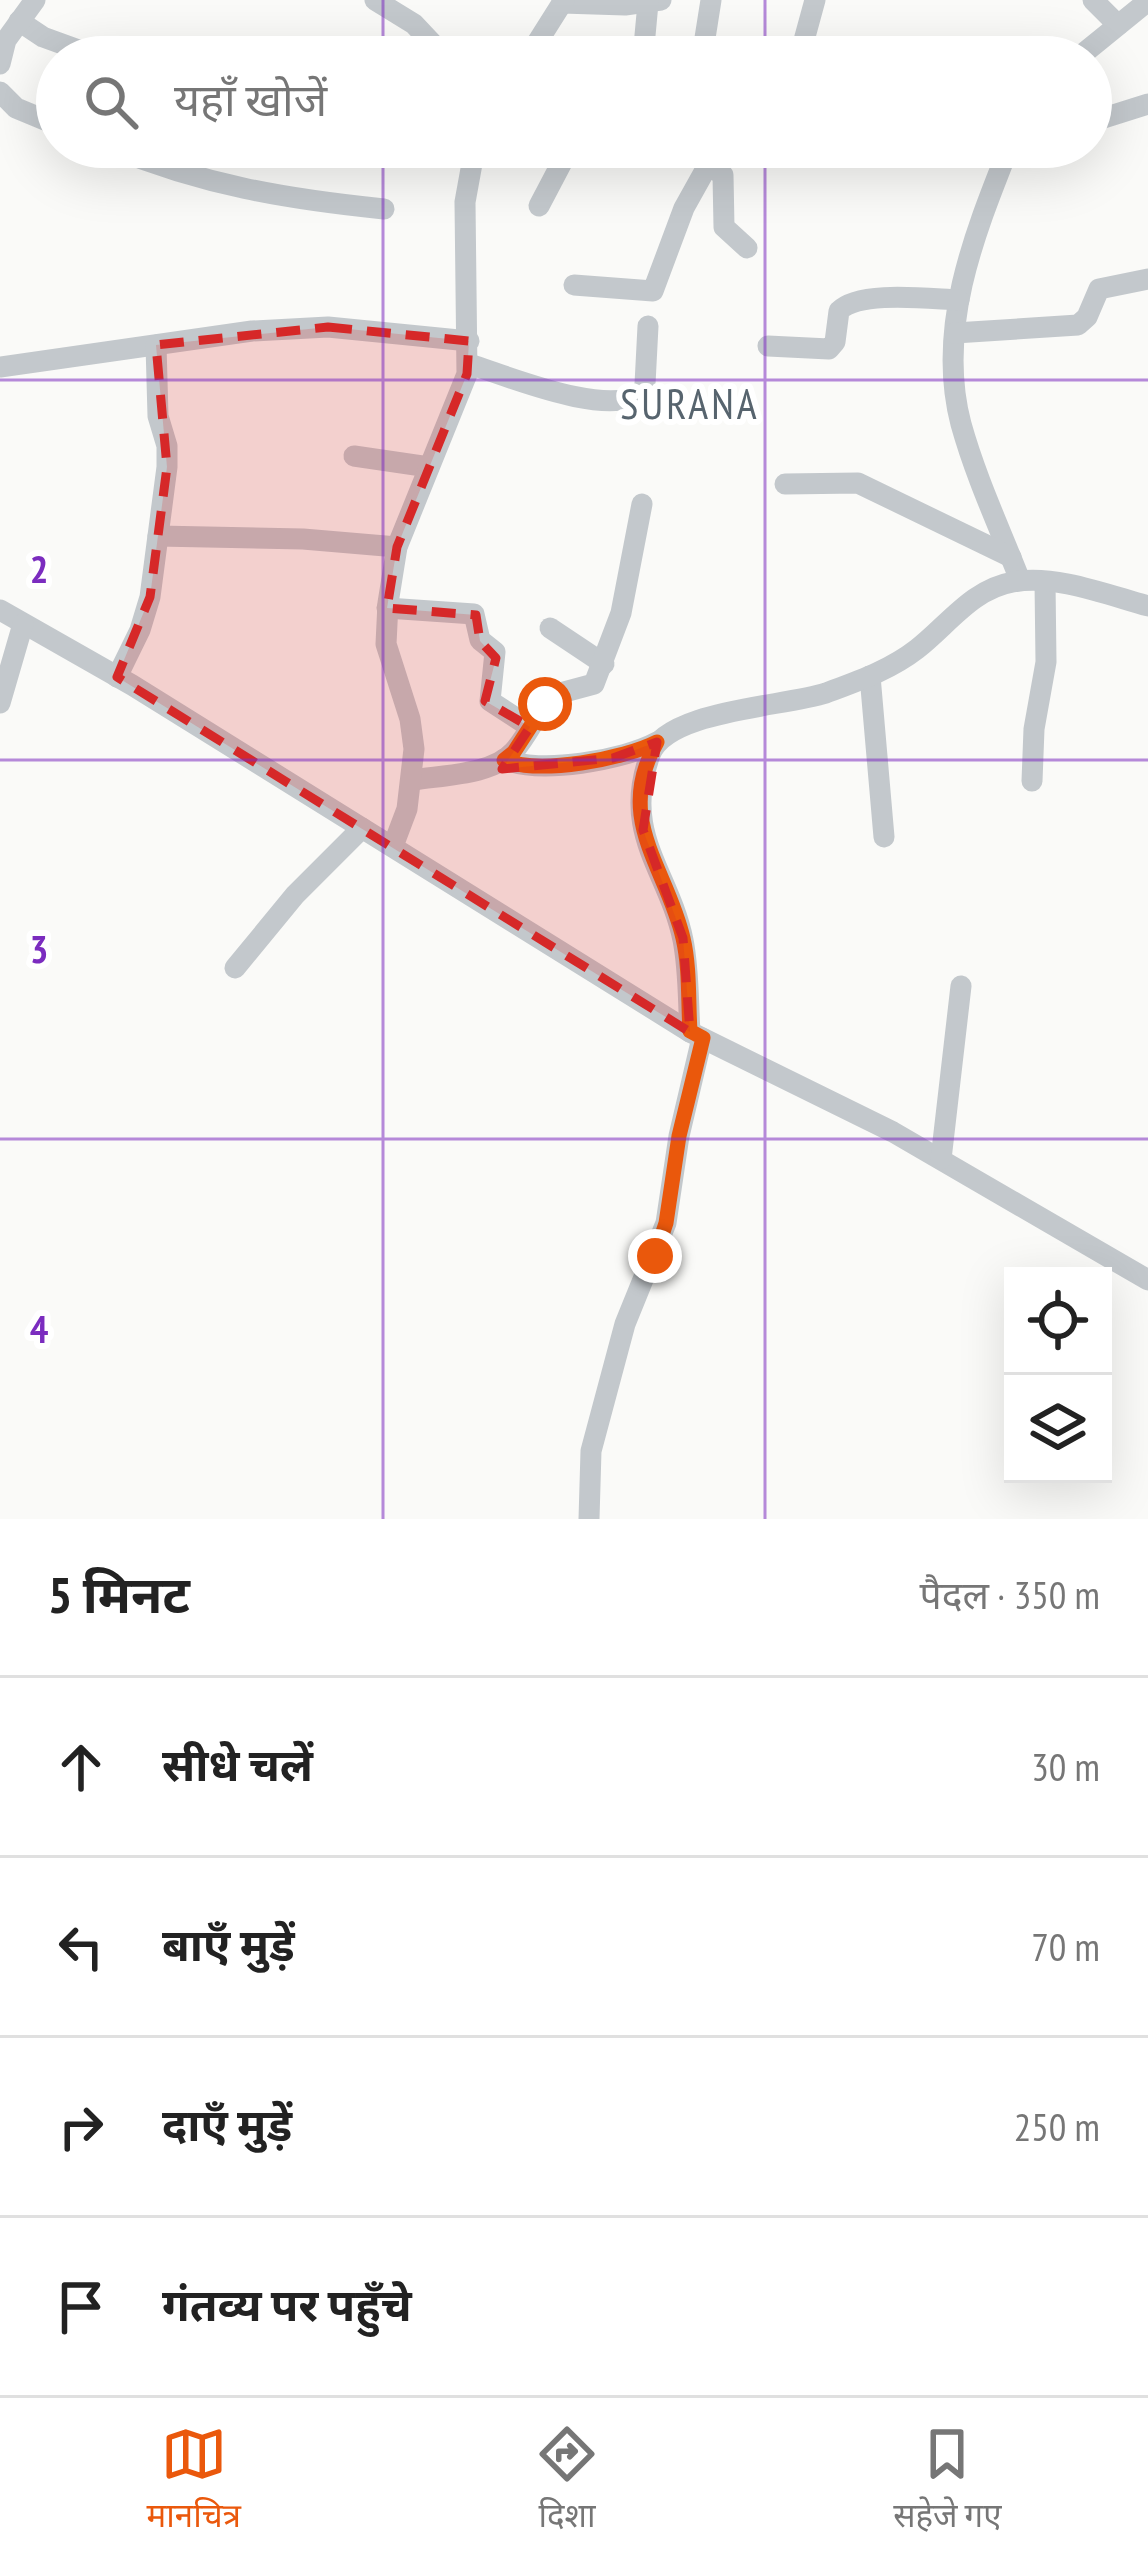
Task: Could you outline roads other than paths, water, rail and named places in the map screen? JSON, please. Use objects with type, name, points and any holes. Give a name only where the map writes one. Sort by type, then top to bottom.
[{"type":"street","points":[[0,64],[6,40],[35,0]]},
{"type":"street","points":[[375,0],[425,36]]},
{"type":"street","points":[[705,36],[711,0]]},
{"type":"street","points":[[805,36],[815,0]]},
{"type":"street","points":[[1094,0],[1118,25]]},
{"type":"street","points":[[541,36],[563,2],[655,1],[648,36]]},
{"type":"street","points":[[1105,36],[1148,1]]},
{"type":"street","points":[[19,21],[42,36]]},
{"type":"street","points":[[0,92],[16,108],[36,116]]},
{"type":"street","points":[[1112,115],[1148,104]]},
{"type":"street","points":[[174,168],[283,199],[384,209]]},
{"type":"street","points":[[393,846],[413,780],[412,733],[386,644],[388,608],[397,547],[469,353],[465,202],[471,168]]},
{"type":"street","points":[[538,206],[558,168]]},
{"type":"street","points":[[574,285],[652,291],[683,208],[706,168]]},
{"type":"street","points":[[719,168],[724,226],[747,248]]},
{"type":"street","points":[[1001,168],[964,266],[954,386],[960,421],[1020,580]]},
{"type":"street","points":[[956,334],[1078,325],[1088,316],[1099,289],[1148,279]]},
{"type":"street","points":[[768,346],[830,349],[838,310],[848,303],[959,300]]},
{"type":"street","points":[[0,367],[252,332],[328,327],[469,353],[562,393],[615,402],[643,392],[648,326]]},
{"type":"street","points":[[117,676],[145,618],[168,455],[158,416],[157,345]]},
{"type":"street","points":[[354,456],[429,467]]},
{"type":"street","points":[[785,484],[858,483],[1011,556]]},
{"type":"street","points":[[504,760],[553,695],[588,688],[604,664],[620,614],[642,504]]},
{"type":"street","points":[[158,536],[303,538],[397,547]]},
{"type":"street","points":[[413,780],[504,760],[551,764],[613,758],[657,742],[686,723],[784,704],[870,676],[916,649],[981,593],[1020,580],[1148,606]]},
{"type":"street","points":[[1032,782],[1034,729],[1046,662],[1045,582]]},
{"type":"street","points":[[388,608],[476,615],[480,640],[495,652],[490,701],[530,727]]},
{"type":"street","points":[[0,610],[117,676],[696,1035],[941,1159],[1148,1280]]},
{"type":"street","points":[[0,703],[23,624]]},
{"type":"street","points":[[550,628],[604,664]]},
{"type":"street","points":[[870,676],[884,837]]},
{"type":"street","points":[[589,1519],[591,1451],[625,1324],[666,1223],[696,1035],[683,938],[643,830],[642,791],[657,742]]},
{"type":"street","points":[[235,968],[295,895],[362,828]]},
{"type":"street","points":[[941,1159],[961,986]]},
{"type":"district","name":"SURANA","points":[[690,403]]}]
